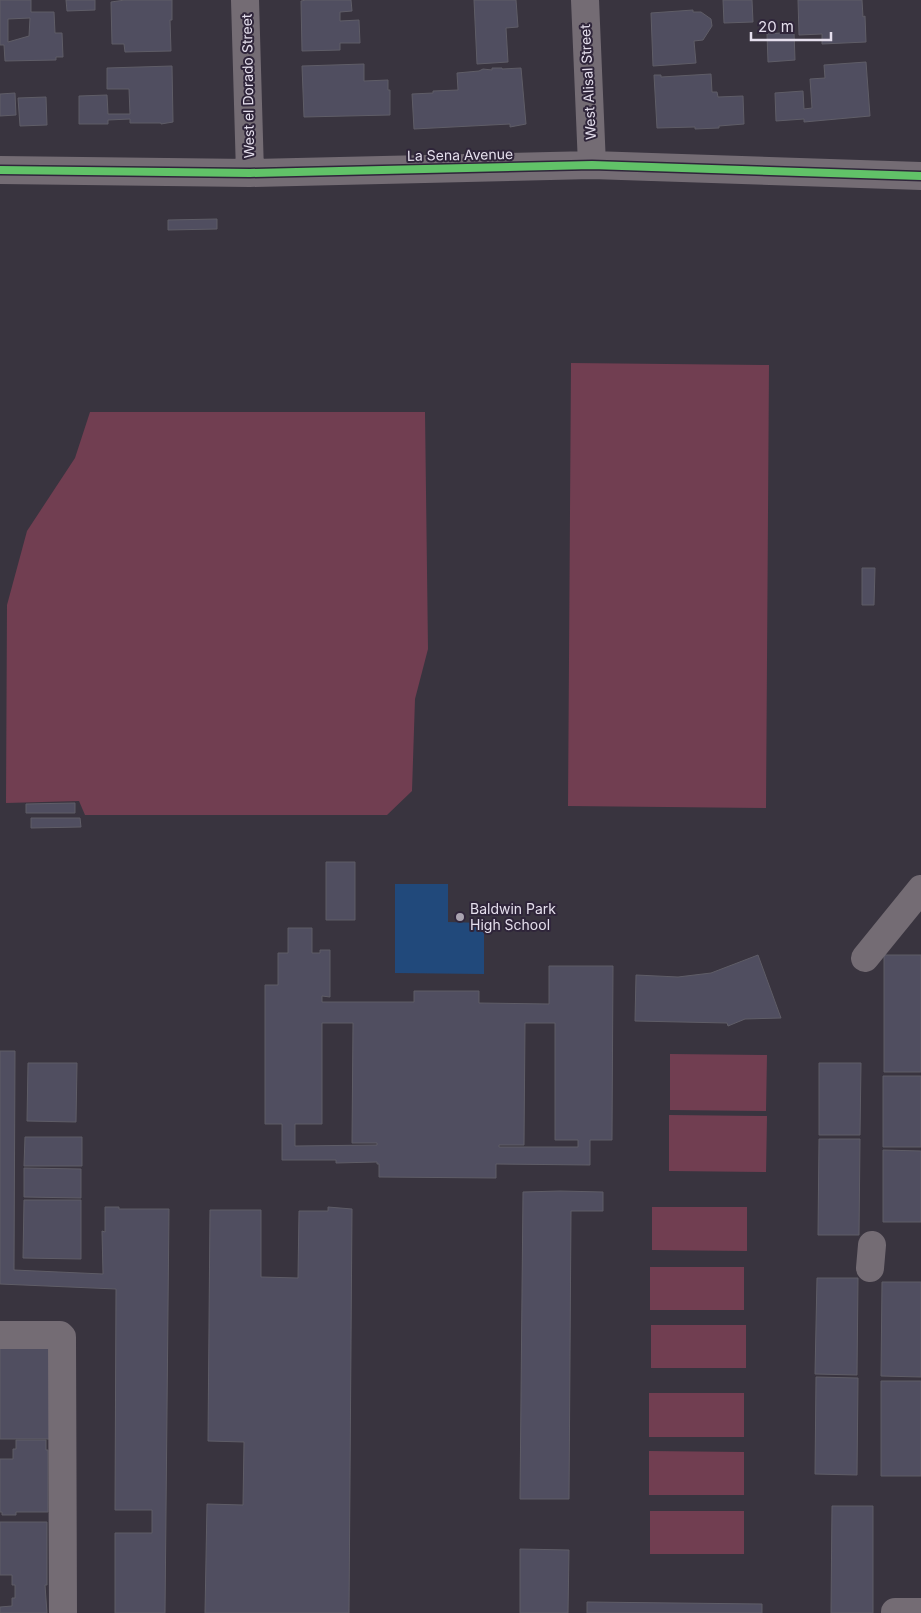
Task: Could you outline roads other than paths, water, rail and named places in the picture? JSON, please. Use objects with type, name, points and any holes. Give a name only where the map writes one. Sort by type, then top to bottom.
[{"type":"street","name":"West el Dorado Street","points":[[245,0],[250,173]]},
{"type":"street","name":"West Alisal Street","points":[[584,0],[592,165]]},
{"type":"street","name":"La Sena Avenue","points":[[0,170],[250,173],[592,165],[921,176]]},
{"type":"street","points":[[865,958],[921,889]]},
{"type":"street","points":[[0,1335],[60,1335],[62,1337],[63,1613]]},
{"type":"street","points":[[895,1612],[921,1612]]},
{"type":"water","points":[[395,884],[448,884],[448,922],[484,923],[484,974],[395,973]]},
{"type":"place","name":"Baldwin Park High School","points":[[460,917]]}]
